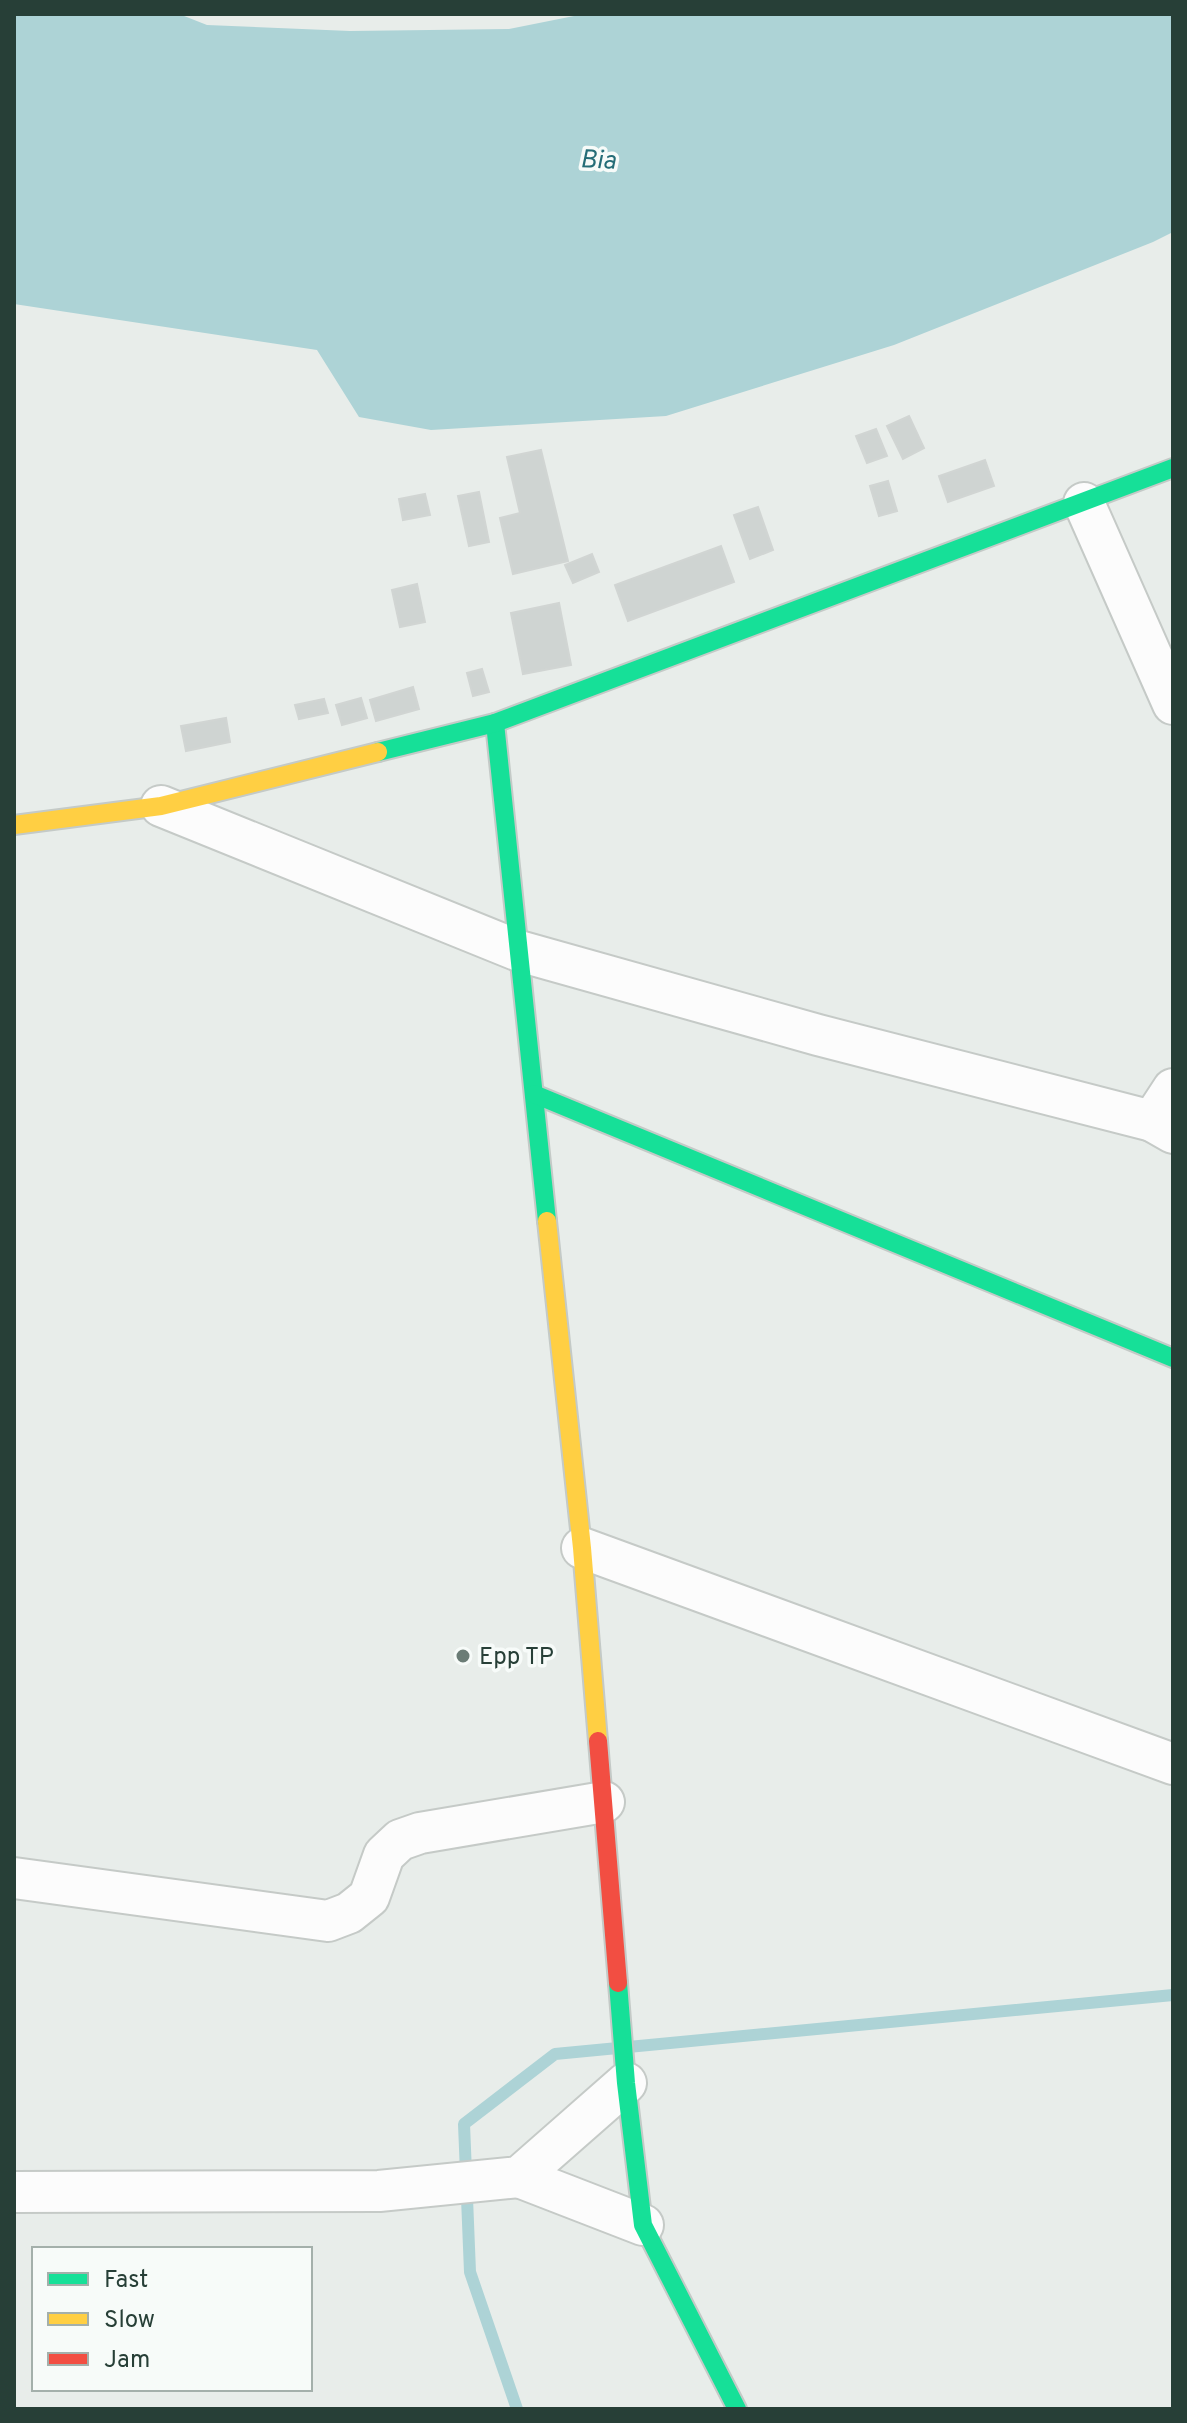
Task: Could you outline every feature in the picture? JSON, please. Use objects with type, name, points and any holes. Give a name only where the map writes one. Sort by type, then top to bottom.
[{"type":"street","points":[[14,825],[161,806],[495,723],[1173,468]]},
{"type":"street","points":[[1084,503],[1173,704]]},
{"type":"street","points":[[495,723],[582,1548],[626,2083],[643,2225],[737,2409]]},
{"type":"street","points":[[161,806],[519,951],[818,1035],[1166,1114]]},
{"type":"street","points":[[534,1094],[1173,1358]]},
{"type":"street","points":[[582,1548],[1173,1764]]},
{"type":"street","points":[[14,1878],[328,1921],[349,1913],[369,1897],[384,1855],[400,1840],[420,1833],[604,1802]]},
{"type":"street","points":[[519,2177],[626,2083]]},
{"type":"street","points":[[14,2192],[379,2191],[519,2177],[643,2225]]},
{"type":"water","name":"Bia","points":[[14,14],[179,14],[207,25],[350,31],[509,29],[584,14],[1173,14],[1173,232],[894,345],[666,416],[431,430],[359,417],[317,350],[14,304]]},
{"type":"building","points":[[909,416],[924,448],[903,459],[887,426]]},
{"type":"building","points":[[876,429],[887,456],[867,463],[856,436]]},
{"type":"building","points":[[541,450],[568,561],[513,574],[500,518],[520,513],[507,457]]},
{"type":"building","points":[[985,460],[994,486],[948,502],[939,476]]},
{"type":"building","points":[[888,481],[897,511],[879,516],[870,486]]},
{"type":"building","points":[[479,492],[489,542],[469,546],[458,496]]},
{"type":"building","points":[[425,494],[430,515],[403,520],[399,499]]},
{"type":"building","points":[[758,507],[773,550],[750,559],[734,515]]},
{"type":"building","points":[[721,546],[734,582],[628,621],[615,585]]},
{"type":"building","points":[[592,554],[599,572],[573,583],[565,565]]},
{"type":"building","points":[[417,584],[425,622],[400,627],[392,590]]},
{"type":"building","points":[[559,603],[571,665],[523,674],[511,613]]},
{"type":"building","points":[[482,669],[489,692],[473,696],[467,673]]},
{"type":"building","points":[[413,687],[419,709],[376,721],[370,700]]},
{"type":"building","points":[[361,698],[367,718],[342,725],[336,705]]},
{"type":"building","points":[[324,699],[328,713],[299,719],[295,705]]},
{"type":"building","points":[[226,718],[230,742],[186,751],[181,726]]},
{"type":"waterway","points":[[517,2409],[470,2272],[464,2124],[555,2054],[1173,1995]]},
{"type":"traffic: fast","points":[[378,752],[495,723],[1173,468]]},
{"type":"traffic: fast","points":[[495,723],[547,1221]]},
{"type":"traffic: fast","points":[[534,1094],[1173,1358]]},
{"type":"traffic: fast","points":[[618,1983],[643,2225],[737,2409]]},
{"type":"traffic: slow","points":[[14,825],[161,806],[378,752]]},
{"type":"traffic: slow","points":[[547,1221],[582,1548],[598,1741]]},
{"type":"traffic: jam","points":[[598,1741],[618,1983]]},
{"type":"place","name":"Epp TP","points":[[463,1656]]}]
